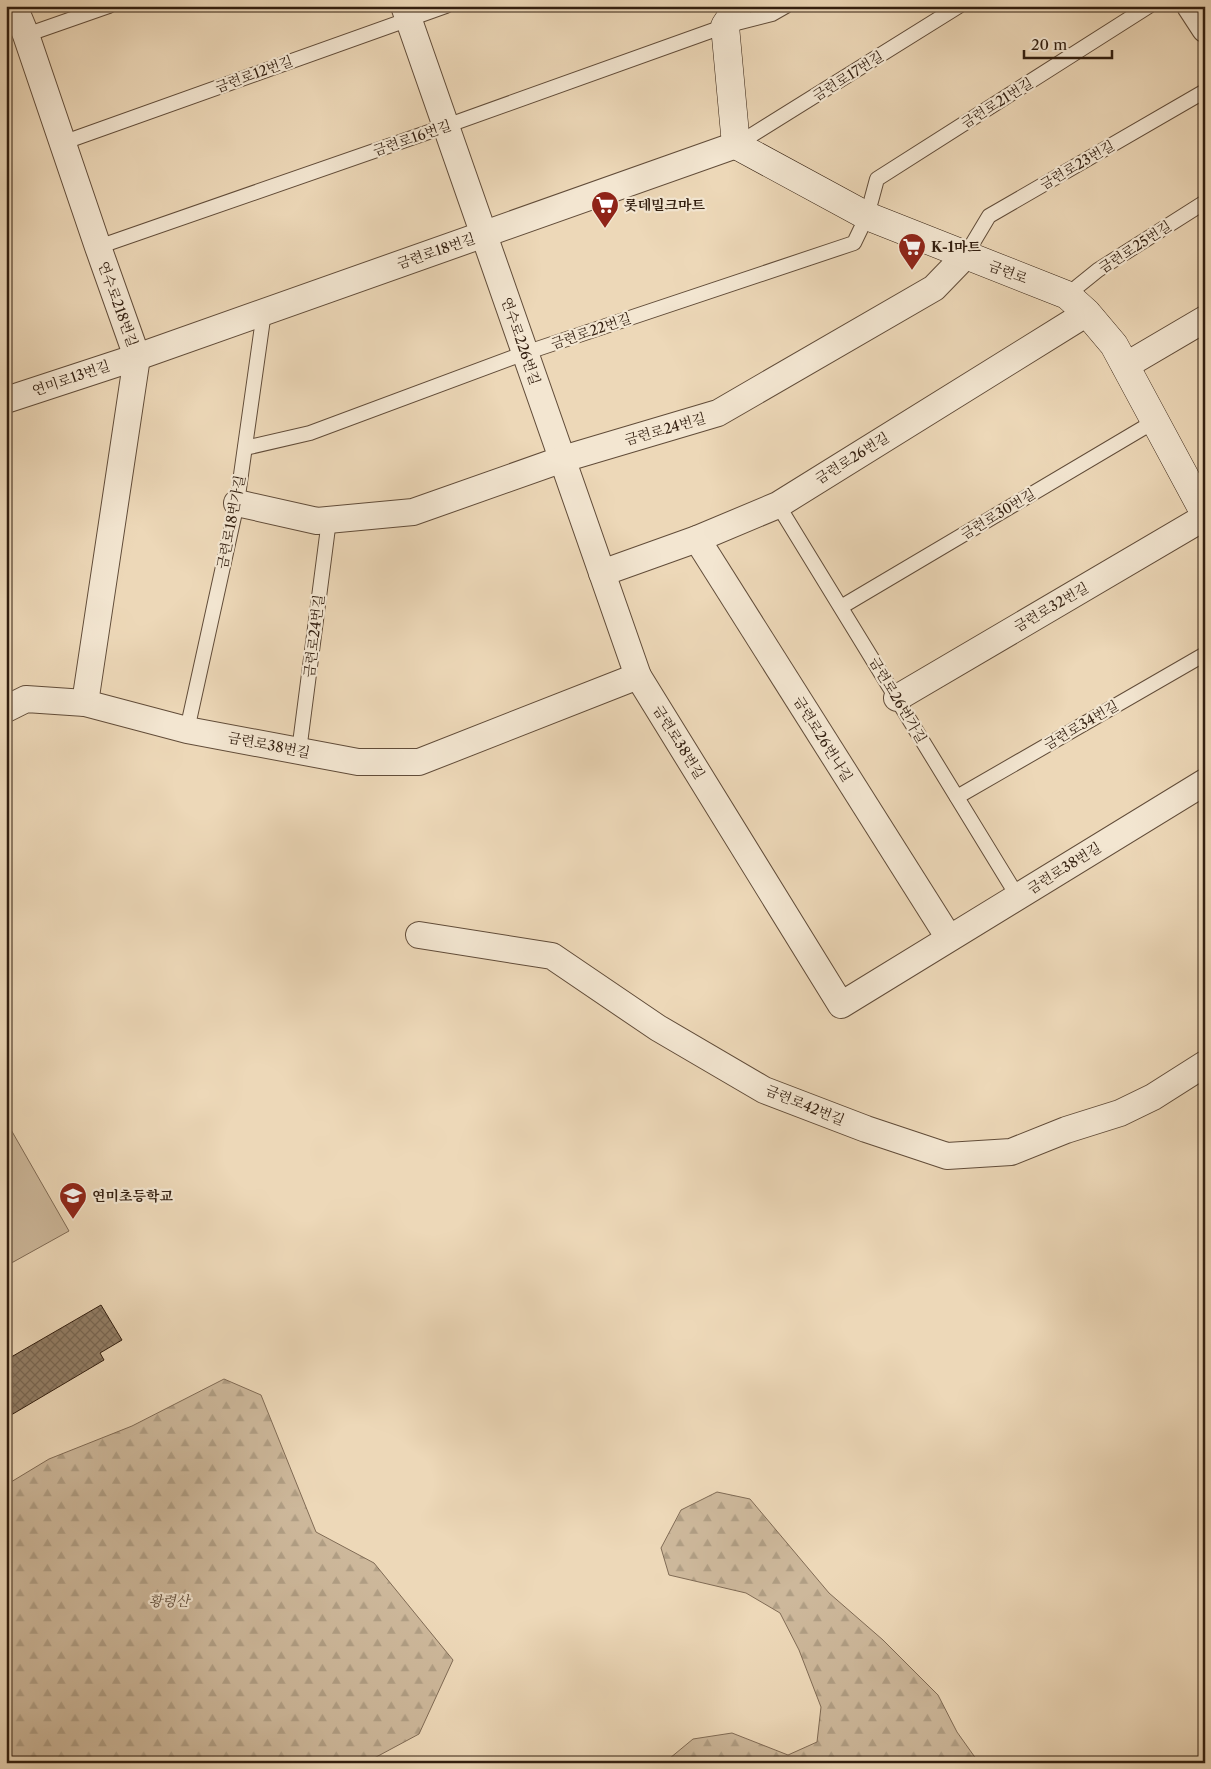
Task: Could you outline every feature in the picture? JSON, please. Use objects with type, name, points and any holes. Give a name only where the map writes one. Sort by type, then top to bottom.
[{"type":"street","name":"연수로218번길","points":[[14,6],[26,35],[137,356],[85,703]]},
{"type":"street","points":[[1190,6],[1205,29]]},
{"type":"street","name":"연수로226번길","points":[[406,12],[638,676]]},
{"type":"street","points":[[732,16],[736,146]]},
{"type":"street","name":"금련로","points":[[736,146],[867,216],[1077,304],[1114,346],[1205,515]]},
{"type":"street","name":"금련로18번길","points":[[137,356],[736,146]]},
{"type":"street","name":"금련로24번길","points":[[237,503],[317,521],[413,512],[563,459],[718,414],[934,288],[965,256]]},
{"type":"street","name":"금련로26번길","points":[[602,573],[697,539],[778,505],[1077,304]]},
{"type":"street","points":[[1126,366],[1205,319]]},
{"type":"street","name":"연미로13번길","points":[[6,400],[137,356]]},
{"type":"street","name":"금련로32번길","points":[[897,698],[1205,515]]},
{"type":"street","name":"금련로26번나길","points":[[697,539],[949,938]]},
{"type":"street","name":"금련로38번길","points":[[6,709],[26,699],[85,703],[187,730],[358,762],[419,762],[638,676],[841,1005],[1205,782]]},
{"type":"street","name":"금련로42번길","points":[[418,935],[552,956],[658,1028],[764,1090],[866,1130],[948,1156],[1011,1152],[1066,1130],[1120,1113],[1152,1097],[1205,1064]]},
{"type":"lane","points":[[26,35],[109,6]]},
{"type":"lane","name":"금련로12번길","points":[[62,143],[406,12],[446,6]]},
{"type":"lane","name":"금련로16번길","points":[[98,247],[446,126],[732,16],[772,14],[786,6]]},
{"type":"lane","name":"금련로17번길","points":[[736,146],[959,6]]},
{"type":"lane","name":"금련로21번길","points":[[867,216],[877,179],[1149,6]]},
{"type":"lane","name":"금련로23번길","points":[[965,256],[989,216],[1205,91]]},
{"type":"lane","name":"금련로25번길","points":[[1077,304],[1098,270],[1205,202]]},
{"type":"lane","name":"금련로22번길","points":[[244,448],[310,433],[525,353],[854,243],[867,216]]},
{"type":"lane","name":"금련로18번가길","points":[[187,730],[237,503],[264,312]]},
{"type":"lane","name":"금련로30번길","points":[[841,607],[1155,421]]},
{"type":"lane","name":"금련로26번가길","points":[[778,505],[1018,897]]},
{"type":"lane","name":"금련로24번길","points":[[299,751],[329,520]]},
{"type":"lane","name":"금련로34번길","points":[[957,797],[1205,654]]},
{"type":"green space","points":[[6,1121],[69,1231],[6,1266]]},
{"type":"green space","name":"황령산","points":[[224,1379],[261,1395],[316,1532],[374,1563],[453,1660],[419,1734],[365,1763],[6,1763],[6,1485],[49,1459],[132,1426]]},
{"type":"green space","points":[[717,1492],[750,1499],[829,1593],[883,1640],[938,1695],[957,1732],[979,1763],[664,1763],[693,1739],[732,1733],[788,1755],[817,1742],[821,1707],[799,1650],[780,1613],[746,1593],[669,1575],[661,1548],[681,1510]]},
{"type":"building","points":[[101,1305],[122,1340],[100,1353],[104,1360],[6,1418],[6,1360]]},
{"type":"place","name":"롯데밀크마트","points":[[605,229]]},
{"type":"place","name":"K-1마트","points":[[912,271]]},
{"type":"place","name":"연미초등학교","points":[[73,1220]]}]
